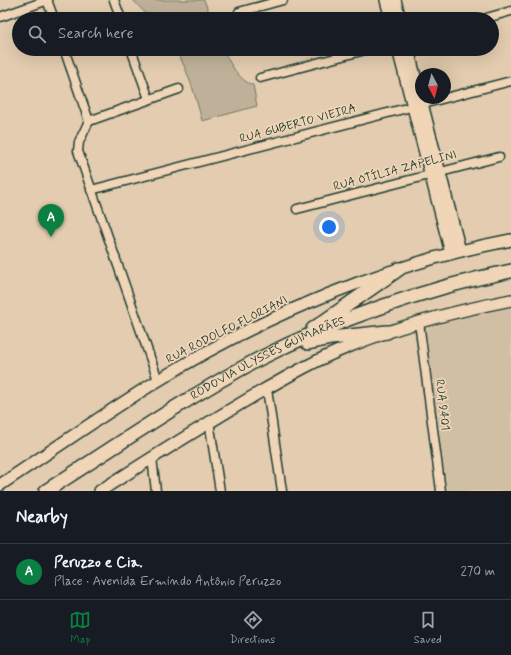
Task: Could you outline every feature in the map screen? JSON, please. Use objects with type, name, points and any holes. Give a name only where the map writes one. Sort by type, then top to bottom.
[{"type":"highway","points":[[290,345],[399,269]]},
{"type":"highway","name":"RODOVIA ULYSSES GUIMARÃES","points":[[46,491],[204,390],[290,345],[334,326],[406,299],[464,281],[511,271]]},
{"type":"highway","points":[[259,360],[309,343],[331,338],[387,332]]},
{"type":"main road","points":[[386,0],[389,12]]},
{"type":"main road","points":[[395,0],[398,12]]},
{"type":"main road","points":[[400,56],[418,106]]},
{"type":"main road","points":[[409,56],[418,106],[456,252]]},
{"type":"main road","name":"RUA RODOLFO FLORIANI","points":[[0,485],[158,380],[195,358],[260,325],[317,300],[399,269],[456,252],[511,240]]},
{"type":"main road","points":[[100,491],[209,421],[331,355],[387,332],[419,322],[511,300]]},
{"type":"street","points":[[16,12],[48,0],[52,12]]},
{"type":"street","points":[[114,0],[118,12]]},
{"type":"street","points":[[239,12],[283,0]]},
{"type":"street","points":[[499,15],[511,12]]},
{"type":"street","points":[[0,18],[12,14]]},
{"type":"street","points":[[66,56],[89,121]]},
{"type":"street","points":[[134,56],[149,99]]},
{"type":"street","points":[[260,78],[343,56]]},
{"type":"street","name":"RUA GUBERTO VIEIRA","points":[[91,190],[511,81]]},
{"type":"street","points":[[158,380],[78,151],[79,142],[89,121],[179,89]]},
{"type":"street","name":"RUA OTÍLIA ZAPELINI","points":[[296,209],[499,157]]},
{"type":"street","name":"RUA 9401","points":[[419,322],[441,491]]},
{"type":"street","points":[[267,389],[282,491]]},
{"type":"street","points":[[209,421],[220,491]]},
{"type":"street","points":[[152,458],[156,491]]},
{"type":"shaded area","points":[[133,0],[204,0],[209,12],[144,12]]},
{"type":"shaded area","points":[[179,56],[226,56],[231,65],[243,80],[253,85],[257,106],[202,121]]},
{"type":"shaded area","points":[[511,306],[511,491],[447,491],[426,329]]},
{"type":"place","name":"Peruzzo e Cia.","points":[[51,237]]}]
